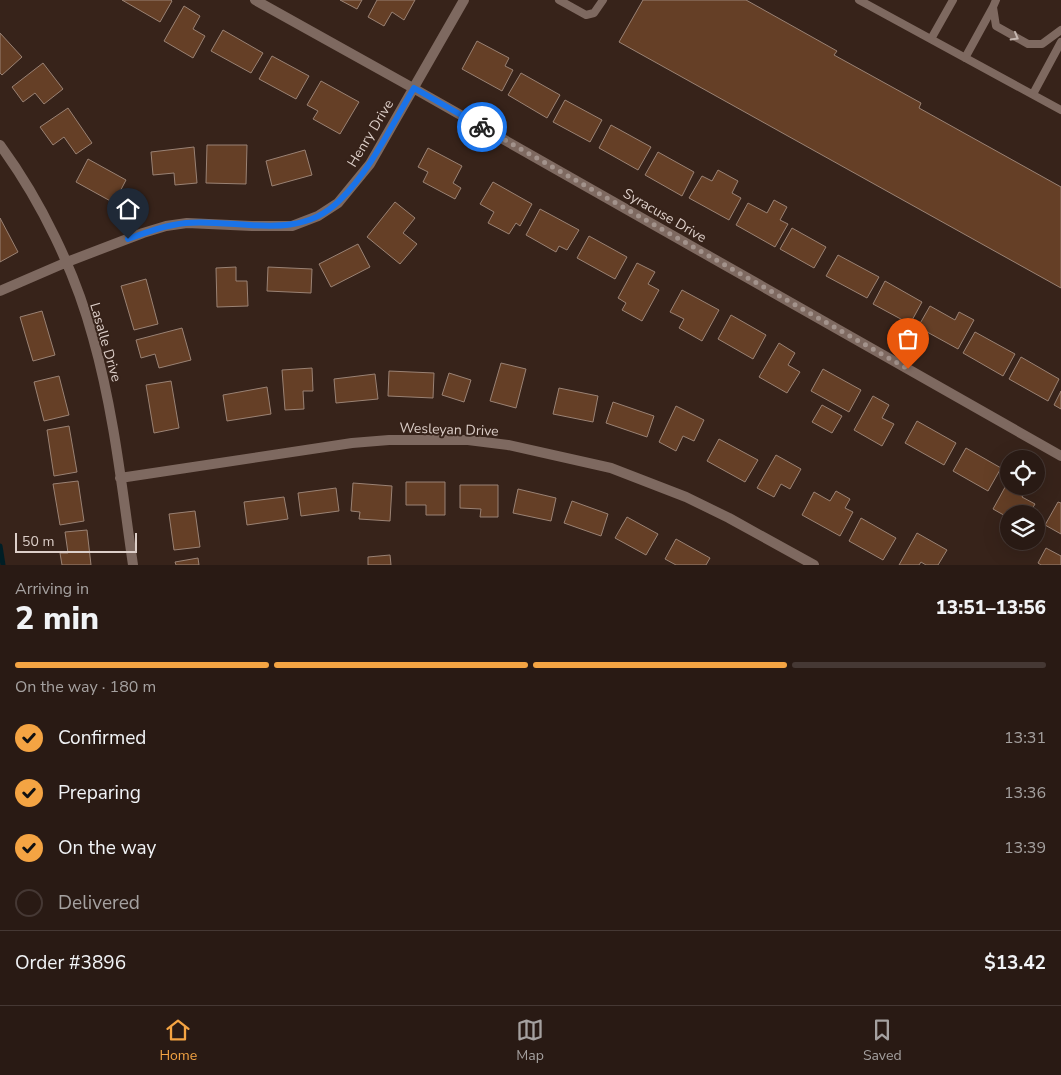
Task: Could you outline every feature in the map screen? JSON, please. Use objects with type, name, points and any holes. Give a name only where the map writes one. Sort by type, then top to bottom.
[{"type":"street","name":"Syracuse Drive","points":[[255,0],[414,88],[1061,456]]},
{"type":"street","name":"Henry Drive","points":[[0,290],[67,262],[166,226],[187,223],[292,226],[318,216],[338,203],[370,164],[464,0]]},
{"type":"street","name":"Lasalle Drive","points":[[0,144],[41,210],[67,262],[93,337],[110,409],[133,565]]},
{"type":"street","name":"Wesleyan Drive","points":[[120,478],[352,443],[468,440],[508,445],[611,468],[669,490],[729,518],[814,565]]},
{"type":"lane","points":[[559,0],[586,15],[594,13],[602,0]]},
{"type":"lane","points":[[860,0],[1061,110]]},
{"type":"lane","points":[[931,39],[952,0]]},
{"type":"lane","points":[[965,58],[994,4]]},
{"type":"lane","points":[[994,4],[996,26],[1028,44],[1042,44],[1061,30]]},
{"type":"lane","points":[[1033,94],[1061,42]]},
{"type":"building","points":[[122,0],[171,0],[172,1],[160,22]]},
{"type":"building","points":[[340,0],[362,0],[357,9]]},
{"type":"building","points":[[377,0],[415,0],[404,20],[392,12],[384,26],[368,17]]},
{"type":"building","points":[[643,0],[746,0],[837,51],[834,55],[921,103],[919,108],[1061,187],[1061,288],[619,42]]},
{"type":"building","points":[[184,6],[200,16],[193,29],[205,36],[193,58],[164,41]]},
{"type":"building","points":[[223,30],[263,53],[251,73],[211,51]]},
{"type":"building","points":[[0,33],[22,57],[2,75],[0,73]]},
{"type":"building","points":[[477,41],[509,58],[505,66],[513,70],[502,91],[462,69]]},
{"type":"building","points":[[272,56],[309,76],[296,99],[259,79]]},
{"type":"building","points":[[43,63],[63,89],[44,104],[35,93],[23,102],[12,87]]},
{"type":"building","points":[[521,73],[560,95],[547,118],[508,95]]},
{"type":"building","points":[[321,81],[359,102],[340,134],[313,119],[318,111],[307,105]]},
{"type":"building","points":[[565,100],[602,120],[590,142],[553,122]]},
{"type":"building","points":[[68,108],[92,143],[76,154],[64,137],[53,145],[40,127]]},
{"type":"building","points":[[611,125],[651,147],[638,170],[599,148]]},
{"type":"building","points":[[207,145],[247,145],[246,184],[206,183]]},
{"type":"building","points":[[194,147],[197,183],[175,185],[174,173],[153,175],[151,152]]},
{"type":"building","points":[[428,148],[462,166],[453,183],[461,188],[455,199],[423,182],[428,172],[418,167]]},
{"type":"building","points":[[305,150],[312,175],[272,186],[266,161]]},
{"type":"building","points":[[658,152],[694,172],[682,196],[645,175]]},
{"type":"building","points":[[88,159],[126,180],[114,203],[76,182]]},
{"type":"building","points":[[718,170],[738,181],[732,193],[741,198],[729,220],[689,198],[702,176],[712,181]]},
{"type":"building","points":[[493,182],[532,204],[520,226],[516,223],[509,234],[488,223],[494,212],[480,204]]},
{"type":"building","points":[[774,200],[787,207],[780,220],[788,224],[775,247],[736,225],[748,203],[767,213]]},
{"type":"building","points":[[395,202],[415,218],[403,233],[417,244],[400,264],[367,237]]},
{"type":"building","points":[[540,209],[579,230],[567,250],[559,246],[556,252],[526,235]]},
{"type":"building","points":[[0,218],[18,252],[0,262]]},
{"type":"building","points":[[792,228],[826,247],[814,268],[780,249]]},
{"type":"building","points":[[589,236],[627,257],[615,279],[577,258]]},
{"type":"building","points":[[358,244],[370,267],[331,287],[319,264]]},
{"type":"building","points":[[838,255],[879,277],[867,298],[826,276]]},
{"type":"building","points":[[637,263],[655,272],[648,284],[659,290],[642,321],[622,310],[626,303],[618,298]]},
{"type":"building","points":[[236,267],[236,281],[247,281],[248,306],[217,307],[216,268]]},
{"type":"building","points":[[268,267],[312,269],[311,293],[267,291]]},
{"type":"building","points":[[146,279],[158,324],[134,330],[121,286]]},
{"type":"building","points":[[885,281],[922,302],[910,324],[873,304]]},
{"type":"building","points":[[682,290],[719,310],[702,341],[679,328],[684,319],[670,312]]},
{"type":"building","points":[[930,306],[955,320],[959,312],[974,320],[958,349],[918,327]]},
{"type":"building","points":[[42,311],[55,355],[33,361],[20,317]]},
{"type":"building","points":[[731,315],[766,335],[753,359],[718,339]]},
{"type":"building","points":[[182,328],[191,360],[159,368],[155,354],[141,358],[136,340]]},
{"type":"building","points":[[975,332],[1015,354],[1003,376],[963,353]]},
{"type":"building","points":[[779,343],[795,353],[788,365],[800,372],[787,393],[759,377]]},
{"type":"building","points":[[1021,357],[1059,379],[1048,401],[1009,379]]},
{"type":"building","points":[[501,363],[526,369],[516,408],[490,401]]},
{"type":"building","points":[[312,368],[313,391],[303,391],[304,409],[285,410],[282,370]]},
{"type":"building","points":[[823,369],[861,390],[849,412],[811,391]]},
{"type":"building","points":[[389,371],[434,373],[433,398],[388,396]]},
{"type":"building","points":[[449,373],[471,380],[464,402],[442,395]]},
{"type":"building","points":[[375,374],[378,399],[336,403],[334,379]]},
{"type":"building","points":[[59,376],[69,415],[44,421],[34,382]]},
{"type":"building","points":[[171,381],[179,428],[154,433],[146,385]]},
{"type":"building","points":[[267,387],[271,414],[227,421],[223,395]]},
{"type":"building","points":[[559,388],[598,396],[593,422],[553,414]]},
{"type":"building","points":[[1061,391],[1061,409],[1054,405]]},
{"type":"building","points":[[873,396],[889,405],[882,418],[894,424],[882,446],[854,430]]},
{"type":"building","points":[[613,402],[654,416],[647,437],[606,423]]},
{"type":"building","points":[[822,405],[842,416],[832,433],[812,422]]},
{"type":"building","points":[[676,406],[704,420],[694,441],[683,436],[676,451],[659,442]]},
{"type":"building","points":[[917,421],[956,443],[944,465],[905,443]]},
{"type":"building","points":[[69,426],[77,472],[54,476],[47,430]]},
{"type":"building","points":[[719,439],[758,460],[745,482],[707,461]]},
{"type":"building","points":[[966,448],[1000,467],[988,491],[953,471]]},
{"type":"building","points":[[776,455],[801,469],[790,489],[781,484],[774,497],[757,488]]},
{"type":"building","points":[[78,481],[84,521],[60,525],[53,484]]},
{"type":"building","points":[[406,482],[445,482],[445,515],[426,515],[426,505],[406,505]]},
{"type":"building","points":[[353,483],[392,486],[390,521],[359,519],[360,512],[351,511]]},
{"type":"building","points":[[460,485],[498,485],[498,517],[480,517],[481,509],[460,508]]},
{"type":"building","points":[[336,488],[339,511],[301,516],[298,493]]},
{"type":"building","points":[[518,489],[556,498],[551,521],[513,513]]},
{"type":"building","points":[[836,491],[850,499],[845,508],[853,512],[840,536],[802,515],[814,492],[830,501]]},
{"type":"building","points":[[1001,495],[1023,495],[1022,497],[1035,504],[1000,505],[1000,513],[993,509]]},
{"type":"building","points":[[284,497],[288,519],[247,525],[244,502]]},
{"type":"building","points":[[572,501],[608,514],[601,536],[564,523]]},
{"type":"building","points":[[1058,502],[1061,503],[1061,534],[1045,525]]},
{"type":"building","points":[[195,511],[200,547],[174,550],[169,514]]},
{"type":"building","points":[[627,517],[658,534],[646,555],[615,538]]},
{"type":"building","points":[[861,518],[896,538],[883,560],[849,541]]},
{"type":"building","points":[[87,530],[91,565],[62,565],[60,553],[68,553],[65,532]]},
{"type":"building","points":[[917,533],[947,550],[938,565],[926,565],[921,562],[919,565],[899,565]]},
{"type":"building","points":[[676,539],[710,558],[706,565],[676,565],[665,559]]},
{"type":"building","points":[[1046,548],[1061,556],[1061,565],[1041,565],[1038,563]]},
{"type":"building","points":[[390,555],[391,565],[368,565],[368,557]]},
{"type":"building","points":[[198,558],[199,565],[176,565],[175,562]]},
{"type":"waterway","points":[[0,546],[3,565]]},
{"type":"way so far","points":[[482,127],[908,369]]},
{"type":"route","points":[[128,239],[166,226],[187,223],[292,226],[318,216],[338,203],[370,164],[414,88],[482,127]]}]
